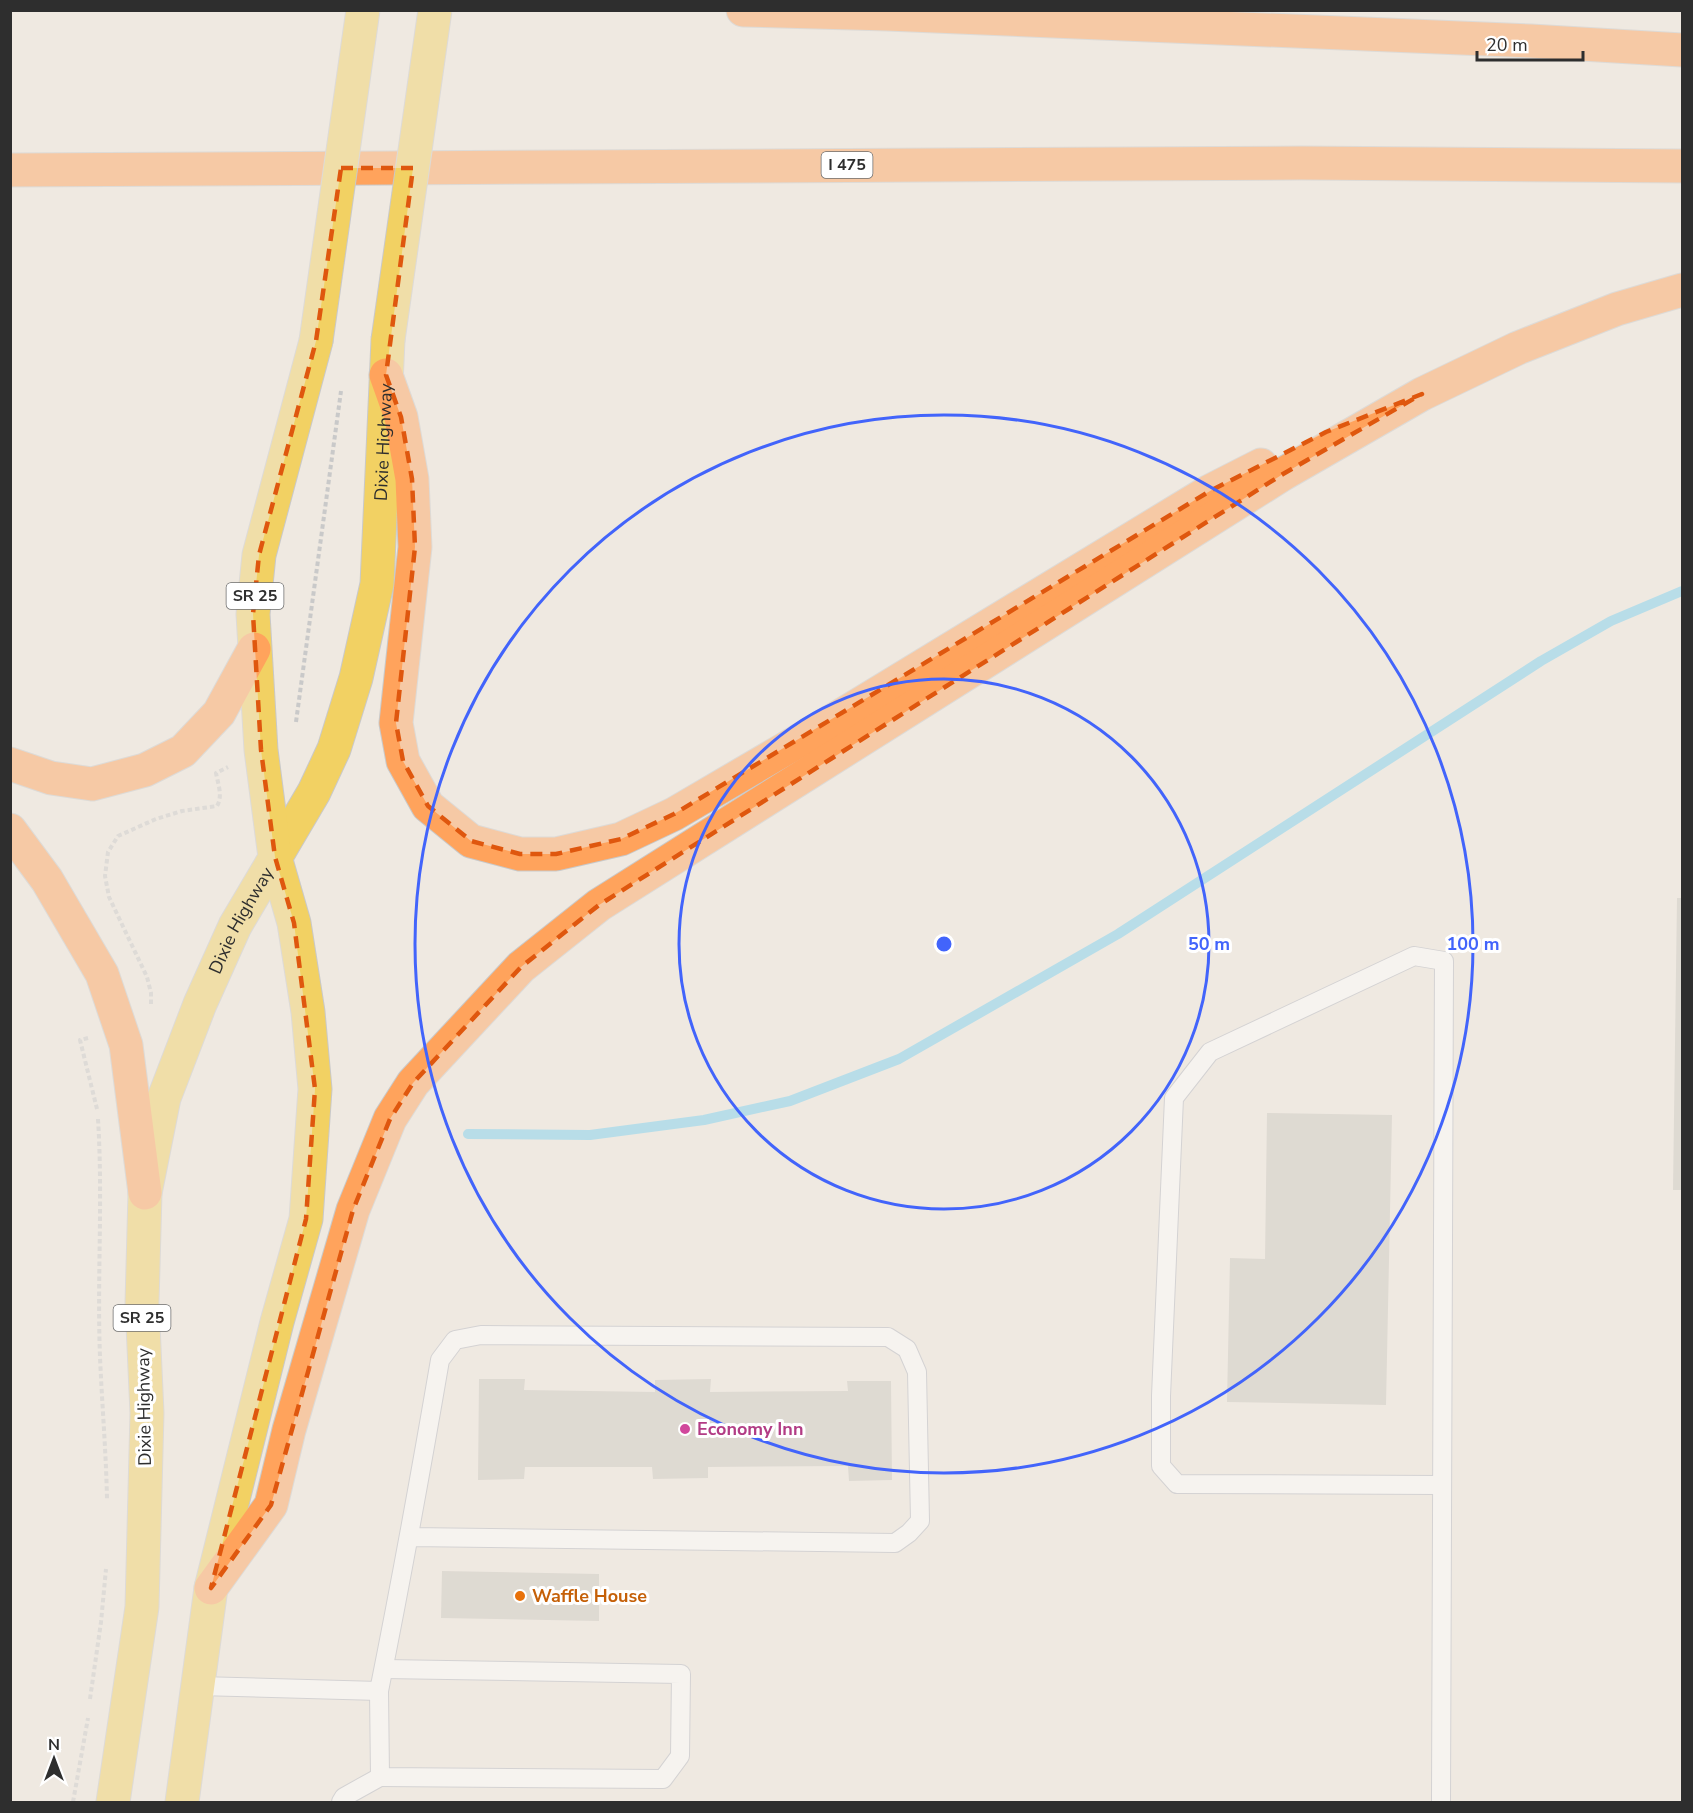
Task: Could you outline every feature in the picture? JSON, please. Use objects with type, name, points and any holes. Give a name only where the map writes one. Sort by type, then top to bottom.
[{"type":"highway","points":[[743,10],[899,14],[1507,40],[1683,50]]},
{"type":"highway","name":"I 475","points":[[10,170],[1289,163],[1683,166]]},
{"type":"highway","points":[[386,375],[401,417],[412,479],[415,547],[396,723],[403,761],[428,806],[471,841],[520,854],[556,854],[621,839],[674,814],[814,732],[1210,491],[1326,432],[1422,394],[1540,339],[1617,309],[1683,290]]},
{"type":"highway","points":[[211,1588],[271,1506],[289,1430],[353,1210],[390,1119],[413,1083],[521,967],[598,905],[1283,474],[1422,394]]},
{"type":"highway","points":[[10,764],[51,778],[92,784],[145,770],[183,751],[219,713],[254,649]]},
{"type":"highway","points":[[10,830],[47,880],[102,974],[126,1045],[145,1194]]},
{"type":"main road","name":"Dixie Highway","points":[[182,1803],[211,1588],[277,1322],[306,1219],[315,1089],[308,1012],[294,923],[275,857],[261,750],[253,614],[259,555],[316,341],[363,10]]},
{"type":"main road","name":"Dixie Highway","points":[[113,1803],[142,1607],[147,1413],[142,1303],[145,1194],[164,1098],[200,1004],[235,926],[314,792],[334,749],[362,654],[377,584],[388,340],[435,10]]},
{"type":"lane","points":[[1441,1485],[1177,1484],[1161,1466],[1161,1396],[1174,1098],[1210,1052],[1414,956],[1444,961],[1441,1803]]},
{"type":"lane","points":[[380,1777],[379,1691],[410,1537],[441,1360],[455,1340],[481,1335],[888,1337],[907,1349],[917,1372],[920,1521],[895,1543],[410,1537]]},
{"type":"lane","points":[[341,1803],[344,1797],[380,1777],[663,1779],[680,1756],[681,1674],[384,1669]]},
{"type":"lane","points":[[198,1686],[379,1691]]},
{"type":"path","points":[[295,733],[343,381]]},
{"type":"path","points":[[148,1012],[151,1005],[151,993],[147,977],[109,897],[105,876],[108,852],[118,836],[156,819],[182,811],[217,806],[220,801],[220,792],[216,773]]},
{"type":"path","points":[[80,1040],[98,1112],[101,1202],[100,1357],[107,1503]]},
{"type":"path","points":[[90,1703],[106,1567]]},
{"type":"path","points":[[73,1803],[88,1714]]},
{"type":"highlighted area","points":[[341,168],[413,168],[386,375],[401,417],[412,479],[415,547],[396,723],[403,761],[428,806],[471,841],[520,854],[556,854],[621,839],[674,814],[1210,491],[1326,432],[1422,394],[1283,474],[599,905],[521,967],[413,1083],[390,1119],[353,1210],[271,1505],[211,1588],[306,1219],[315,1089],[294,923],[275,857],[261,750],[253,614],[259,555],[316,341]]},
{"type":"building","points":[[1677,898],[1682,898],[1682,1190],[1673,1190]]},
{"type":"building","points":[[1267,1113],[1392,1115],[1386,1405],[1227,1402],[1230,1258],[1265,1259]]},
{"type":"building","name":"Economy Inn","points":[[479,1379],[525,1379],[524,1390],[655,1392],[655,1380],[711,1379],[710,1392],[848,1391],[847,1381],[891,1381],[892,1480],[849,1481],[848,1466],[708,1467],[708,1478],[653,1479],[652,1467],[525,1467],[524,1479],[478,1480]]},
{"type":"building","name":"Waffle House","points":[[442,1571],[599,1574],[599,1621],[441,1618]]},
{"type":"waterway","points":[[468,1134],[590,1135],[704,1120],[790,1101],[899,1059],[1118,934],[1541,661],[1611,621],[1682,591]]},
{"type":"place","name":"Economy Inn","points":[[685,1429]]},
{"type":"place","name":"Waffle House","points":[[520,1596]]}]
